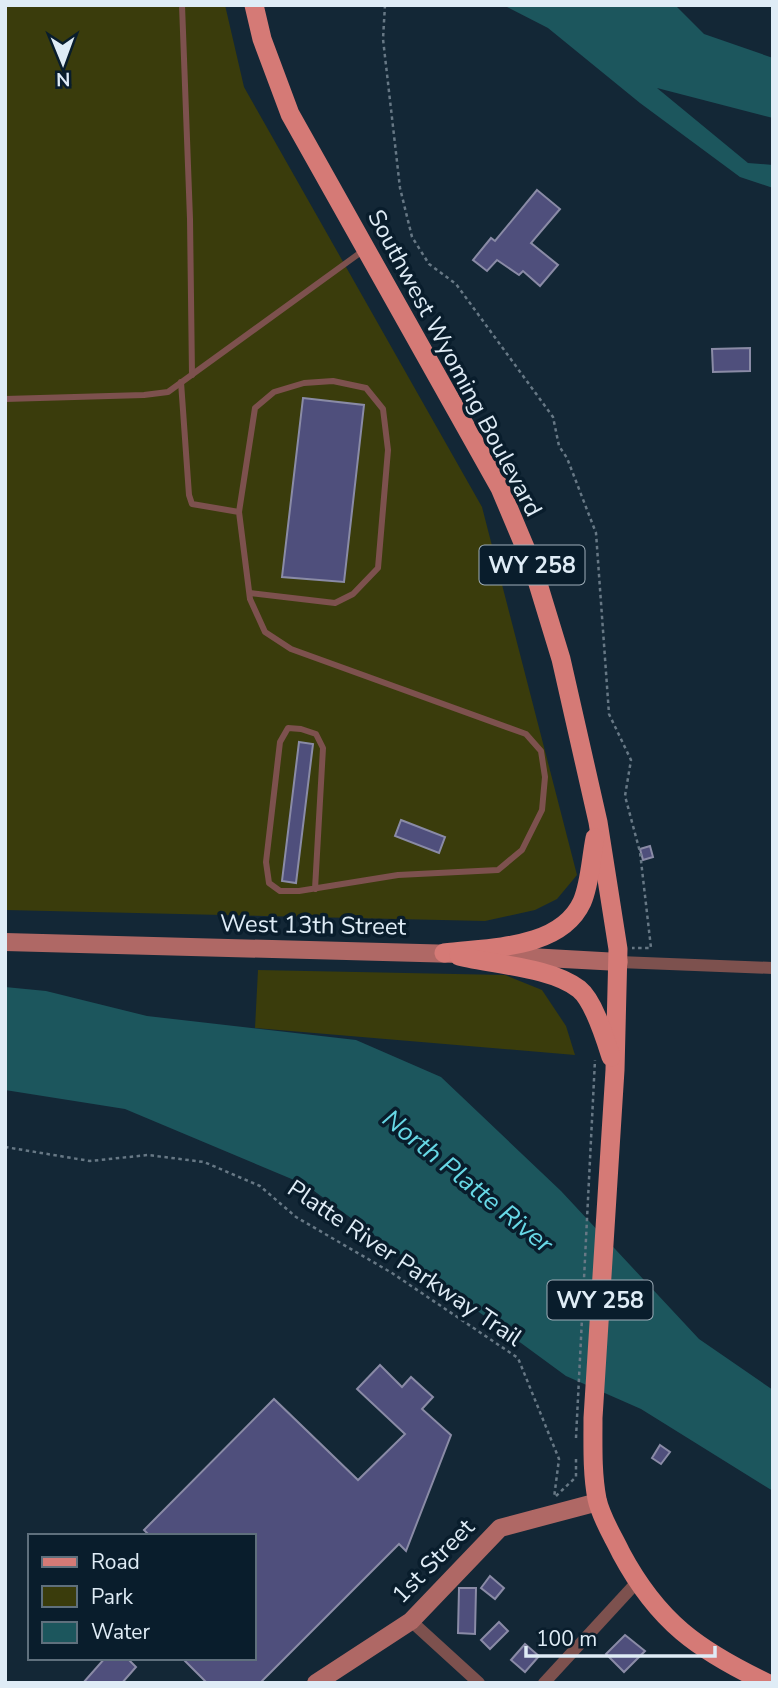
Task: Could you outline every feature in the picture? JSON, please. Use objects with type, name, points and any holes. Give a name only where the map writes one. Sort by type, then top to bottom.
[{"type":"main road","name":"Southwest Wyoming Boulevard","points":[[254,5],[262,39],[290,114],[500,488],[532,564],[561,659],[598,822],[619,962],[608,1182],[584,1414],[593,1451],[598,1502],[611,1535],[637,1582],[667,1620],[696,1644],[767,1683]]},
{"type":"main road","points":[[444,953],[523,943],[550,934],[574,916],[583,900],[598,822]]},
{"type":"main road","name":"West 13th Street","points":[[5,942],[444,953],[619,962]]},
{"type":"main road","points":[[444,953],[532,970],[580,989],[604,1033],[615,1070]]},
{"type":"main road","name":"1st Street","points":[[328,1680],[411,1621],[500,1528],[598,1502]]},
{"type":"street","points":[[619,962],[773,968]]},
{"type":"street","points":[[544,1683],[637,1582]]},
{"type":"street","points":[[411,1621],[479,1683]]},
{"type":"lane","points":[[182,5],[190,219],[192,375]]},
{"type":"lane","points":[[5,399],[167,392],[366,248]]},
{"type":"lane","points":[[250,593],[335,603],[352,594],[378,568],[388,450],[383,409],[366,388],[333,381],[304,383],[274,393],[256,408],[239,512],[250,593],[265,632],[290,649],[526,734],[541,751],[545,777],[542,810],[522,850],[498,870],[398,875],[314,889],[280,891],[269,883],[267,862],[280,742],[288,728],[316,734],[323,748],[314,889]]},
{"type":"lane","points":[[181,383],[189,495],[192,504],[239,512]]},
{"type":"path","points":[[385,5],[383,39],[389,93],[401,188],[412,237],[429,264],[456,284],[553,417],[559,446],[567,458],[596,534],[609,714],[631,760],[625,796],[640,852],[651,948]]},
{"type":"path","name":"Platte River Parkway Trail","points":[[5,1147],[90,1161],[148,1154],[204,1162],[260,1186],[296,1217],[392,1273],[519,1358],[559,1459],[554,1499],[576,1477],[576,1450]]},
{"type":"path","points":[[576,1437],[584,1414],[589,1169]]},
{"type":"green space","points":[[5,5],[225,5],[244,87],[482,507],[577,875],[557,899],[535,910],[485,921],[5,910]]},
{"type":"green space","points":[[258,970],[505,975],[542,990],[566,1026],[575,1055],[255,1028]]},
{"type":"water","points":[[503,5],[736,5],[676,6],[704,34],[773,58],[773,118],[657,88],[748,163],[773,165],[773,188],[740,177],[640,103],[548,28]]},
{"type":"water","name":"North Platte River","points":[[5,987],[46,991],[147,1016],[356,1040],[441,1077],[561,1191],[699,1339],[773,1390],[773,1491],[641,1409],[566,1376],[306,1185],[125,1109],[5,1090]]},
{"type":"building","points":[[537,190],[560,209],[531,243],[558,265],[540,286],[523,271],[519,275],[497,260],[487,271],[473,260],[491,238],[495,241]]},
{"type":"building","points":[[750,348],[750,371],[713,372],[712,349]]},
{"type":"building","points":[[303,398],[364,405],[344,582],[282,577]]},
{"type":"building","points":[[299,742],[313,744],[296,883],[282,881]]},
{"type":"building","points":[[401,820],[445,837],[439,853],[395,836]]},
{"type":"building","points":[[650,846],[653,857],[643,860],[640,849]]},
{"type":"building","points":[[380,1365],[402,1387],[411,1377],[433,1397],[422,1409],[451,1435],[406,1551],[399,1544],[260,1683],[207,1683],[184,1660],[256,1660],[256,1534],[148,1534],[144,1530],[274,1399],[358,1480],[405,1434],[357,1389]]},
{"type":"building","points":[[660,1445],[670,1452],[661,1464],[652,1458]]},
{"type":"building","points":[[490,1576],[504,1588],[495,1599],[481,1588]]},
{"type":"building","points":[[459,1588],[476,1588],[475,1634],[458,1633]]},
{"type":"building","points":[[499,1622],[508,1631],[490,1649],[481,1640]]},
{"type":"building","points":[[625,1635],[645,1651],[624,1672],[606,1654]]},
{"type":"building","points":[[525,1644],[539,1656],[525,1672],[511,1660]]},
{"type":"building","points":[[103,1660],[129,1660],[136,1667],[122,1683],[83,1683]]}]
